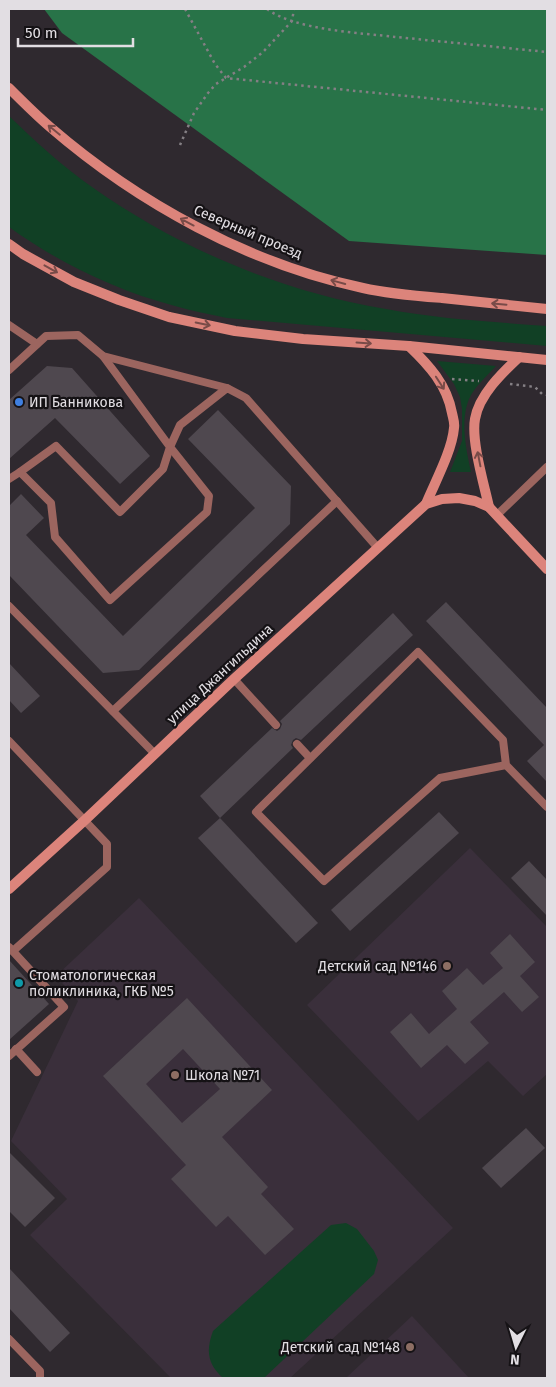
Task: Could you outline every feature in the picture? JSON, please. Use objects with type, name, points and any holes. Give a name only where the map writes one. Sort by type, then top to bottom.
[{"type":"main road","name":"Северный проезд","points":[[9,88],[50,127],[110,174],[164,209],[208,232],[270,260],[318,276],[364,288],[412,296],[547,308]]},
{"type":"main road","points":[[9,244],[23,254],[74,282],[169,317],[235,331],[303,339],[409,346],[547,360]]},
{"type":"main road","points":[[409,346],[428,365],[445,389],[450,402],[454,427],[444,462],[426,504]]},
{"type":"main road","points":[[519,357],[500,376],[483,400],[475,419],[475,438],[489,507],[547,569]]},
{"type":"main road","name":"улица Джангильдина","points":[[9,889],[234,679],[426,504],[442,499],[459,498],[475,500],[489,507]]},
{"type":"lane","points":[[9,326],[37,344]]},
{"type":"lane","points":[[9,370],[46,336],[78,335],[103,356],[208,496],[207,512],[110,600],[54,537],[51,503],[20,472]]},
{"type":"lane","points":[[103,356],[227,388],[246,398],[378,548]]},
{"type":"lane","points":[[9,479],[56,446],[120,512],[163,470],[170,447],[180,425],[227,388]]},
{"type":"lane","points":[[497,515],[547,467]]},
{"type":"lane","points":[[113,711],[336,501]]},
{"type":"lane","points":[[9,606],[155,754]]},
{"type":"lane","points":[[506,765],[440,778],[324,881],[256,812],[418,652],[503,740],[506,765],[547,807]]},
{"type":"lane","points":[[234,679],[276,725]]},
{"type":"lane","points":[[9,742],[107,844],[107,867],[11,949],[64,1007],[9,1056]]},
{"type":"lane","points":[[297,744],[310,758]]},
{"type":"lane","points":[[16,1049],[36,1072]]},
{"type":"lane","points":[[9,1339],[40,1371],[40,1378]]},
{"type":"path","points":[[185,9],[215,64],[226,78],[547,110]]},
{"type":"path","points":[[267,9],[292,21],[364,34],[547,52]]},
{"type":"path","points":[[180,144],[200,102],[216,84],[244,67],[263,52],[292,21],[294,9]]},
{"type":"shaded area","name":"Детский сад №146","points":[[470,848],[547,927],[547,1074],[523,1096],[488,1061],[418,1121],[307,1005]]},
{"type":"shaded area","name":"Школа №71","points":[[139,898],[453,1228],[290,1378],[171,1378],[30,1235],[67,1199],[11,1141],[78,1001],[56,976]]},
{"type":"shaded area","name":"Детский сад №148","points":[[412,1316],[469,1378],[346,1378]]},
{"type":"green space","points":[[44,9],[547,9],[547,255],[349,241],[62,33]]},
{"type":"green space","points":[[9,116],[70,171],[92,187],[160,230],[232,264],[308,291],[386,309],[446,318],[547,326],[547,346],[227,318],[153,299],[109,283],[68,264],[9,227]]},
{"type":"green space","points":[[437,361],[496,366],[474,390],[466,408],[464,426],[471,472],[450,472],[462,441],[462,409],[460,397],[454,384]]},
{"type":"green space","points":[[346,1223],[357,1229],[374,1251],[378,1260],[374,1274],[264,1378],[223,1378],[214,1367],[209,1356],[209,1344],[213,1331],[331,1225]]},
{"type":"building","points":[[47,366],[72,368],[150,456],[120,484],[55,418],[9,459],[9,400]]},
{"type":"building","points":[[218,410],[291,486],[290,524],[139,670],[103,673],[9,575],[9,506],[21,494],[44,518],[26,535],[123,636],[255,508],[188,439]]},
{"type":"building","points":[[446,602],[547,708],[547,782],[527,761],[544,745],[426,621]]},
{"type":"building","points":[[393,613],[413,635],[301,740],[296,738],[293,740],[291,745],[293,748],[220,818],[200,796],[272,728],[277,731],[280,729],[282,724],[280,721]]},
{"type":"building","points":[[9,663],[40,696],[21,713],[9,700]]},
{"type":"building","points":[[439,812],[459,833],[350,931],[331,910]]},
{"type":"building","points":[[220,818],[318,923],[296,943],[198,838]]},
{"type":"building","points":[[529,861],[547,880],[547,916],[511,878]]},
{"type":"building","points":[[510,934],[535,962],[520,976],[539,997],[522,1012],[504,992],[470,1022],[489,1043],[465,1064],[447,1045],[421,1068],[390,1032],[411,1013],[429,1034],[457,1009],[442,991],[467,968],[483,985],[503,968],[490,953]]},
{"type":"building","name":"Стоматологическая поликлиника, ГКБ №5","points":[[9,960],[49,1004],[9,1040]]},
{"type":"building","points":[[187,998],[272,1090],[222,1137],[268,1187],[261,1194],[294,1229],[265,1255],[228,1216],[216,1227],[171,1179],[186,1165],[103,1076]],"holes":[[[183,1049],[220,1089],[182,1123],[146,1084]]]},
{"type":"building","points":[[526,1128],[545,1148],[501,1188],[482,1168]]},
{"type":"building","points":[[9,1152],[55,1198],[25,1227],[9,1211]]},
{"type":"building","points":[[9,1268],[70,1333],[50,1352],[9,1308]]},
{"type":"place","name":"ИП Банникова","points":[[19,402]]},
{"type":"place","name":"Детский сад №146","points":[[447,966]]},
{"type":"place","name":"Стоматологическая поликлиника, ГКБ №5","points":[[19,983]]},
{"type":"place","name":"Школа №71","points":[[175,1075]]},
{"type":"place","name":"Детский сад №148","points":[[410,1347]]}]
